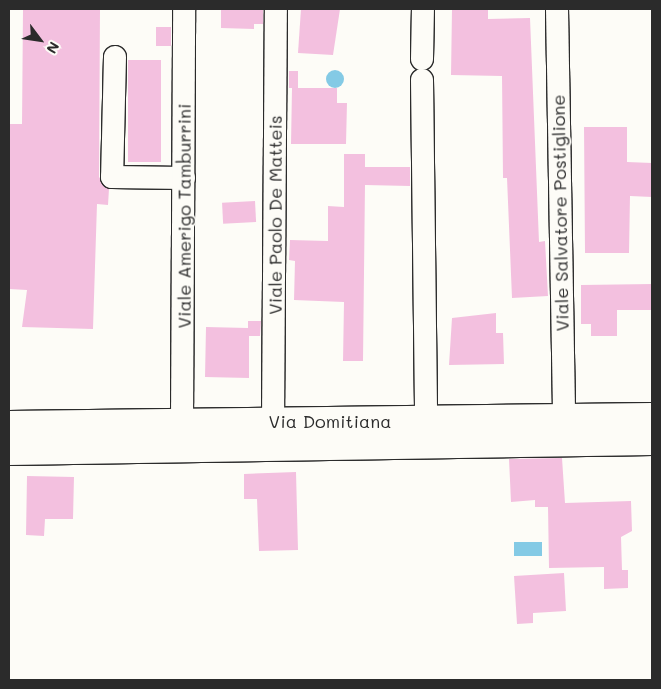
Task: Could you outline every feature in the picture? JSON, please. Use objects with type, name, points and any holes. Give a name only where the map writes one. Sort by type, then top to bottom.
[{"type":"main road","name":"Via Domitiana","points":[[9,425],[652,417]]},
{"type":"main road","name":"Via Domitiana","points":[[9,451],[652,441]]},
{"type":"street","name":"Viale Amerigo Tamburrini","points":[[182,422],[184,9]]},
{"type":"street","name":"Viale Paolo De Matteis","points":[[272,421],[276,9]]},
{"type":"street","points":[[423,9],[426,421]]},
{"type":"street","name":"Viale Salvatore Postiglione","points":[[557,9],[564,418]]},
{"type":"street","points":[[115,57],[112,177],[184,178]]},
{"type":"water","points":[[335,70],[341,73],[344,79],[341,85],[335,88],[329,85],[326,79],[329,73]]},
{"type":"water","points":[[514,542],[542,542],[542,556],[514,556]]},
{"type":"building","points":[[23,9],[100,9],[99,177],[109,189],[108,205],[97,204],[93,329],[22,327],[27,290],[9,289],[9,124],[22,124]]},
{"type":"building","points":[[221,9],[263,9],[263,24],[254,24],[254,29],[221,28]]},
{"type":"building","points":[[301,9],[340,9],[333,55],[298,53]]},
{"type":"building","points":[[452,9],[488,9],[488,19],[530,18],[539,242],[545,241],[548,296],[512,298],[507,178],[503,178],[502,76],[451,75]]},
{"type":"building","points":[[156,27],[171,27],[171,46],[156,46]]},
{"type":"building","points":[[128,60],[161,60],[161,162],[128,162]]},
{"type":"building","points":[[289,71],[298,71],[298,88],[289,88]]},
{"type":"building","points":[[292,88],[337,88],[337,103],[347,103],[346,144],[291,144]]},
{"type":"building","points":[[584,127],[627,127],[627,162],[652,163],[652,197],[630,196],[629,253],[585,253]]},
{"type":"building","points":[[344,154],[365,154],[365,167],[410,167],[410,186],[365,185],[363,361],[343,361],[344,302],[294,300],[295,261],[289,260],[290,240],[328,241],[328,206],[344,207]]},
{"type":"building","points":[[255,201],[256,222],[223,224],[222,203]]},
{"type":"building","points":[[652,284],[652,310],[617,310],[617,336],[591,336],[591,324],[581,324],[581,285]]},
{"type":"building","points":[[496,313],[496,333],[503,333],[504,364],[449,365],[452,318]]},
{"type":"building","points":[[248,321],[261,321],[260,336],[249,336],[249,378],[205,377],[206,327],[248,328]]},
{"type":"building","points":[[562,458],[565,503],[631,501],[632,531],[621,537],[622,570],[628,570],[628,588],[604,589],[604,567],[549,568],[548,507],[535,507],[535,500],[511,502],[509,459]]},
{"type":"building","points":[[296,472],[298,550],[259,551],[257,499],[244,499],[244,474]]},
{"type":"building","points":[[27,476],[74,477],[73,519],[45,519],[44,536],[26,535]]},
{"type":"building","points":[[564,573],[566,611],[533,613],[533,623],[517,624],[514,576]]}]
